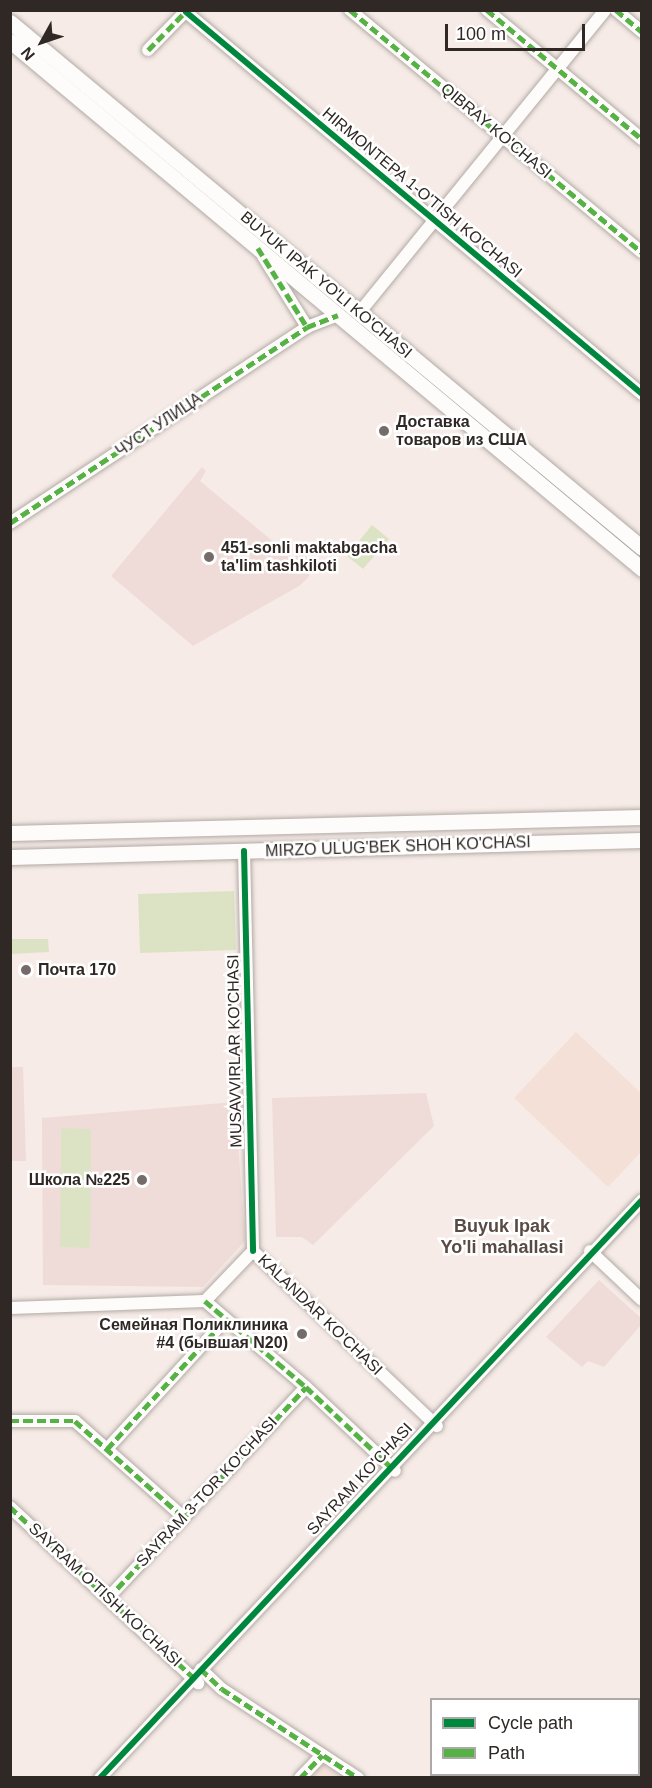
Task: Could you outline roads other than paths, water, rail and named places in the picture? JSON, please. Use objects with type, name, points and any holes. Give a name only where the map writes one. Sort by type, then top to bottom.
[{"type":"main road","name":"BUYUK IPAK YO'LI KO'CHASI","points":[[10,22],[350,320],[642,569]]},
{"type":"main road","name":"BUYUK IPAK YO'LI KO'CHASI","points":[[10,41],[258,248],[642,548]]},
{"type":"main road","name":"MIRZO ULUG'BEK SHOH KO'CHASI","points":[[10,833],[642,817]]},
{"type":"main road","points":[[172,853],[173,829]]},
{"type":"main road","name":"MIRZO ULUG'BEK SHOH KO'CHASI","points":[[10,857],[642,840]]},
{"type":"street","name":"QIBRAY KO'CHASI","points":[[350,10],[642,252]]},
{"type":"street","points":[[488,10],[642,139]]},
{"type":"street","points":[[350,320],[435,220],[605,10]]},
{"type":"street","points":[[616,10],[642,32]]},
{"type":"street","points":[[148,50],[186,11]]},
{"type":"street","name":"HIRMONTEPA 1-O'TISH KO'CHASI","points":[[186,11],[642,394]]},
{"type":"street","points":[[258,248],[307,327]]},
{"type":"street","name":"ЧУСТ УЛИЦА","points":[[10,523],[307,327],[350,320]]},
{"type":"street","name":"MUSAVVIRLAR KO'CHASI","points":[[244,851],[253,1251]]},
{"type":"street","name":"SAYRAM KO'CHASI","points":[[100,1778],[200,1676],[642,1200]]},
{"type":"street","name":"KALANDAR KO'CHASI","points":[[205,1301],[253,1251],[435,1424]]},
{"type":"street","points":[[593,1254],[642,1300]]},
{"type":"street","points":[[10,1308],[205,1301],[306,1387],[393,1469]]},
{"type":"street","points":[[107,1449],[225,1320]]},
{"type":"street","name":"SAYRAM 3-TOR KO'CHASI","points":[[108,1598],[306,1387]]},
{"type":"street","points":[[10,1421],[75,1421],[183,1517]]},
{"type":"street","name":"SAYRAM O'TISH KO'CHASI","points":[[10,1507],[108,1598],[200,1676],[358,1778]]},
{"type":"street","name":"SAYRAM KO'CHASI","points":[[112,1778],[200,1676]]},
{"type":"street","points":[[300,1778],[322,1755]]},
{"type":"place","name":"Доставка товаров из США","points":[[384,431]]},
{"type":"place","name":"451-sonli maktabgacha ta'lim tashkiloti","points":[[209,557]]},
{"type":"place","name":"Почта 170","points":[[26,970]]},
{"type":"place","name":"Школа №225","points":[[142,1180]]},
{"type":"place","name":"Семейная Поликлиника #4 (бывшая N20)","points":[[302,1334]]},
{"type":"district","name":"Buyuk Ipak Yo'li mahallasi","points":[[502,1237]]}]
